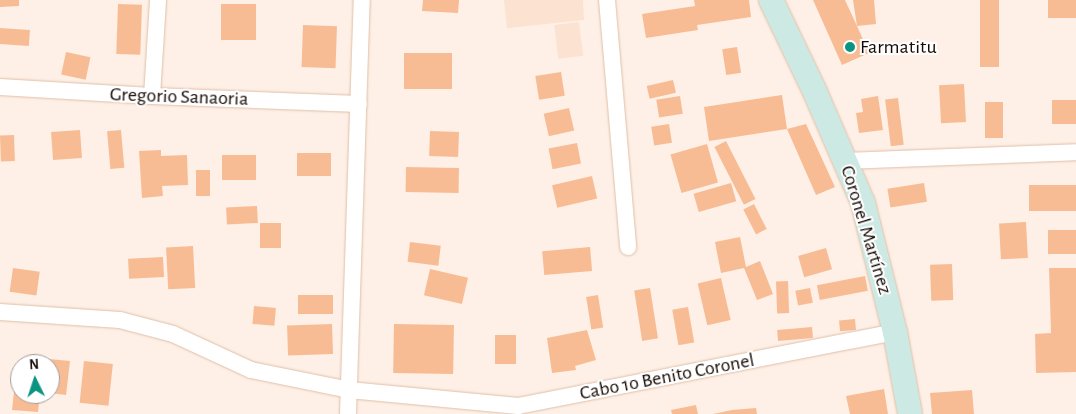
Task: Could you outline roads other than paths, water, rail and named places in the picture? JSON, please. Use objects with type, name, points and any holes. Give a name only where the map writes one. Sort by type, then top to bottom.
[{"type":"main road","name":"Coronel Martínez","points":[[771,0],[846,162],[865,212],[895,332],[910,414]]},
{"type":"street","points":[[152,96],[158,0]]},
{"type":"street","points":[[348,414],[362,0]]},
{"type":"street","points":[[607,0],[628,248]]},
{"type":"street","name":"Gregorio Sanaoria","points":[[0,87],[152,96],[359,104]]},
{"type":"street","points":[[846,162],[1076,152]]},
{"type":"street","name":"Cabo 1o Benito Coronel","points":[[0,312],[120,320],[173,334],[251,370],[349,390],[518,410],[895,332]]},
{"type":"place","name":"Farmatitu","points":[[850,47]]}]
